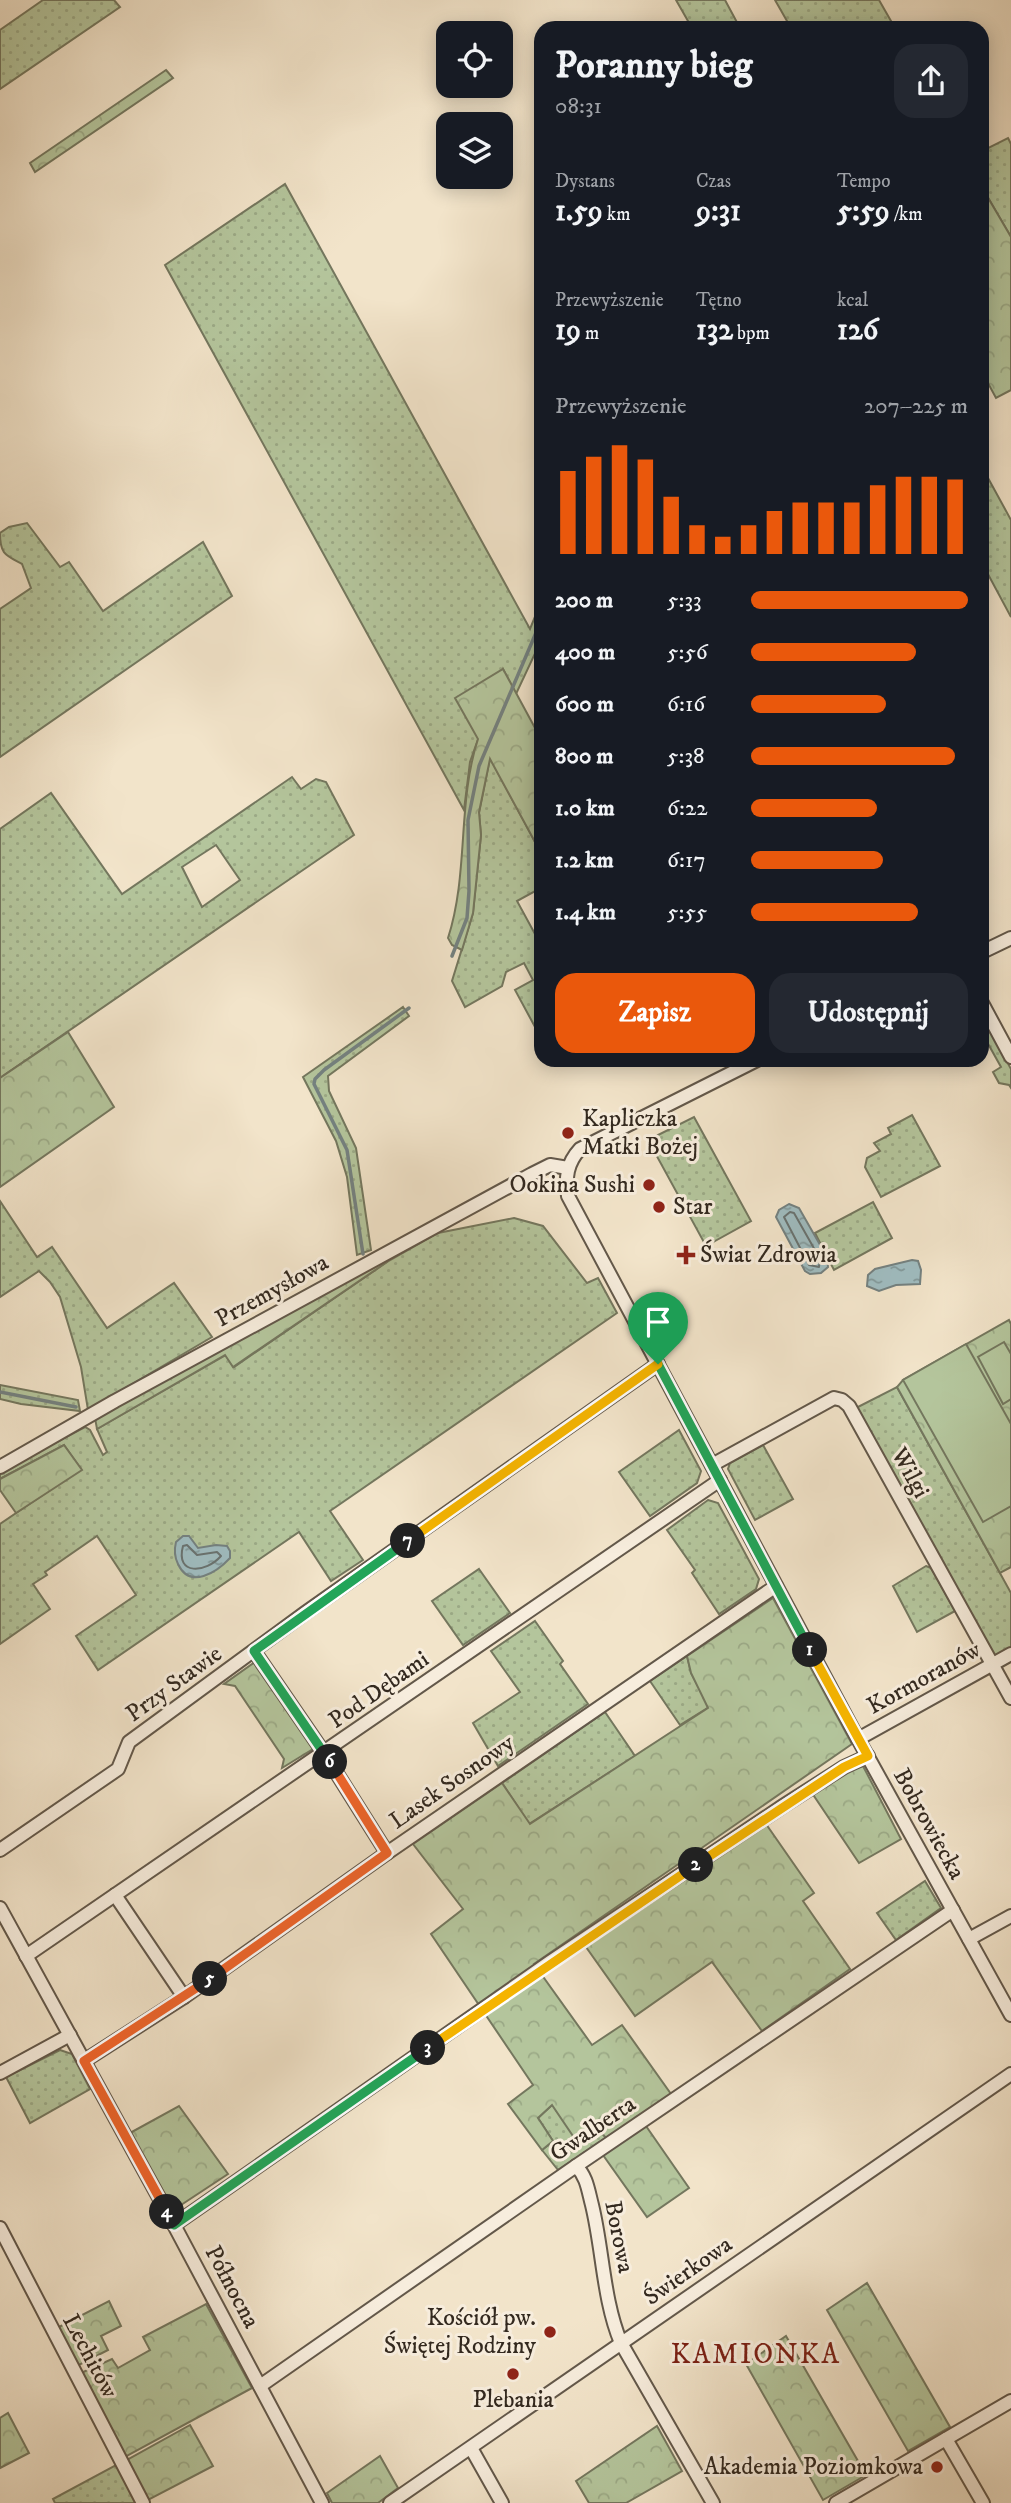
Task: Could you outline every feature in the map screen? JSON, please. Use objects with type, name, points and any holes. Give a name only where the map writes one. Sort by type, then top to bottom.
[{"type":"street","points":[[989,949],[1011,938]]},
{"type":"street","points":[[989,1016],[1011,1057]]},
{"type":"street","points":[[568,1168],[580,1149],[743,1067]]},
{"type":"street","name":"Przemysłowa","points":[[0,1467],[115,1401],[521,1179],[550,1165],[568,1168]]},
{"type":"street","name":"Bobrowiecka","points":[[568,1168],[567,1189],[570,1202],[858,1739],[1011,2015]]},
{"type":"street","name":"Przy Stawie","points":[[0,1850],[118,1769],[129,1742],[324,1600],[658,1364]]},
{"type":"street","name":"Wilgi","points":[[712,1465],[834,1398],[842,1400],[849,1406],[1011,1698]]},
{"type":"street","name":"Pod Dębami","points":[[26,1956],[720,1480]]},
{"type":"street","name":"Lasek Sosnowy","points":[[84,2061],[184,1997],[387,1853],[776,1586]]},
{"type":"street","points":[[254,1651],[324,1753],[387,1853]]},
{"type":"street","name":"Kormoranów","points":[[858,1739],[1011,1654]]},
{"type":"street","points":[[174,2225],[550,1962],[783,1806],[844,1767],[868,1756]]},
{"type":"street","points":[[115,1895],[184,1997]]},
{"type":"street","name":"Północna","points":[[0,1908],[174,2225],[322,2503]]},
{"type":"street","name":"Gwalberta","points":[[260,2386],[576,2166],[953,1910]]},
{"type":"street","points":[[969,1939],[1011,1916]]},
{"type":"street","points":[[0,2073],[70,2035]]},
{"type":"street","name":"Świerkowa","points":[[390,2503],[1011,2074]]},
{"type":"street","name":"Borowa","points":[[576,2166],[584,2174],[597,2225],[614,2327],[713,2503]]},
{"type":"street","name":"Lechitów","points":[[0,2228],[143,2503]]},
{"type":"street","points":[[836,2503],[1011,2401]]},
{"type":"street","points":[[946,2439],[983,2503]]},
{"type":"street","points":[[471,2448],[502,2503]]},
{"type":"green space","points":[[43,0],[114,0],[120,7],[0,89],[0,30]]},
{"type":"green space","points":[[676,0],[725,0],[736,21],[688,21]]},
{"type":"green space","points":[[775,0],[879,0],[891,21],[787,21]]},
{"type":"green space","points":[[166,70],[173,78],[35,172],[30,163]]},
{"type":"green space","points":[[1008,138],[1011,144],[1011,237],[989,199],[989,148]]},
{"type":"green space","points":[[285,184],[530,629],[534,619],[534,656],[516,694],[503,669],[470,762],[464,810],[165,265]]},
{"type":"green space","points":[[989,199],[1011,237],[1011,390],[996,398],[989,385]]},
{"type":"green space","points":[[989,480],[1011,520],[1011,617],[989,576]]},
{"type":"green space","points":[[27,523],[60,567],[69,562],[103,611],[203,542],[232,596],[0,757],[0,609],[31,588],[22,564],[2,550],[0,533],[9,527]]},
{"type":"green space","points":[[503,669],[534,726],[534,840],[490,759],[479,812],[481,835],[473,913],[462,950],[452,945],[448,938],[459,888],[467,788],[478,739],[455,698]]},
{"type":"green space","points":[[490,758],[534,840],[534,892],[517,901],[534,932],[534,1025],[515,990],[533,980],[524,963],[506,972],[502,986],[465,1007],[452,981],[473,913],[481,835],[479,813]]},
{"type":"green space","points":[[292,777],[301,789],[316,779],[326,782],[354,835],[0,1078],[0,829],[51,793],[122,894]],"holes":[[[216,845],[240,880],[202,907],[182,867]]]},
{"type":"green space","points":[[403,1007],[409,1016],[328,1076],[329,1091],[356,1148],[371,1250],[357,1255],[347,1177],[336,1141],[303,1077]]},
{"type":"green space","points":[[989,1029],[1011,1069],[1011,1088],[999,1083],[993,1072],[1001,1067],[989,1046]]},
{"type":"green space","points":[[68,1032],[114,1107],[0,1187],[0,1078]]},
{"type":"green space","points":[[912,1115],[940,1166],[881,1197],[865,1167],[867,1158],[880,1151],[874,1143],[891,1134],[888,1128]]},
{"type":"green space","points":[[694,1117],[751,1221],[706,1246],[648,1140]]},
{"type":"green space","points":[[0,1201],[37,1257],[52,1247],[107,1328],[174,1283],[212,1337],[88,1410],[81,1367],[60,1297],[50,1282],[39,1271],[0,1297]]},
{"type":"green space","points":[[873,1202],[892,1238],[834,1270],[815,1233]]},
{"type":"green space","points":[[514,1218],[543,1226],[587,1283],[598,1278],[617,1313],[330,1511],[363,1560],[331,1581],[299,1532],[98,1670],[76,1636],[136,1595],[97,1536],[45,1572],[47,1575],[33,1584],[50,1609],[0,1644],[0,1524],[81,1469],[64,1445],[0,1479],[0,1472],[85,1427],[90,1430],[103,1455],[107,1452],[97,1429],[226,1355],[234,1367],[387,1262],[438,1233]]},
{"type":"green space","points":[[385,1257],[387,1262],[233,1367],[225,1355],[97,1429],[95,1418]]},
{"type":"green space","points":[[1009,1320],[1011,1567],[1000,1573],[897,1387],[903,1380]]},
{"type":"green space","points":[[1004,1342],[1011,1354],[1011,1399],[1003,1404],[978,1357]]},
{"type":"green space","points":[[966,1344],[1011,1424],[1011,1506],[983,1522],[903,1380]]},
{"type":"green space","points":[[0,1385],[78,1400],[80,1411],[0,1399]]},
{"type":"green space","points":[[897,1387],[1011,1593],[1011,1648],[992,1659],[854,1409]]},
{"type":"green space","points":[[679,1430],[701,1471],[697,1483],[650,1516],[619,1472]]},
{"type":"green space","points":[[64,1445],[82,1470],[16,1513],[0,1490],[0,1479]]},
{"type":"green space","points":[[763,1445],[793,1499],[755,1520],[728,1469],[730,1463]]},
{"type":"green space","points":[[708,1500],[718,1503],[759,1579],[756,1589],[719,1614],[692,1573],[695,1570],[667,1530]]},
{"type":"green space","points":[[926,1566],[931,1568],[955,1611],[917,1632],[893,1586]]},
{"type":"green space","points":[[479,1569],[510,1613],[463,1645],[432,1601]]},
{"type":"green space","points":[[773,1598],[852,1744],[534,1964],[592,2045],[622,2025],[671,2094],[606,2138],[594,2124],[575,2139],[552,2105],[538,2118],[553,2141],[542,2150],[508,2104],[533,2085],[431,1934],[463,1909],[413,1844],[502,1783],[530,1824],[708,1708],[691,1673],[687,1656]]},
{"type":"green space","points":[[535,1621],[588,1704],[498,1766],[473,1723],[520,1692],[491,1651]]},
{"type":"green space","points":[[687,1656],[691,1673],[709,1707],[680,1725],[650,1681]]},
{"type":"green space","points":[[255,1662],[313,1749],[282,1768],[284,1759],[235,1686],[224,1684]]},
{"type":"green space","points":[[605,1712],[635,1756],[529,1824],[502,1783]]},
{"type":"green space","points":[[863,1766],[901,1839],[859,1863],[812,1793],[847,1770]]},
{"type":"green space","points":[[766,1824],[814,1893],[803,1901],[850,1969],[762,2031],[712,1962],[635,2016],[586,1947]]},
{"type":"green space","points":[[925,1881],[941,1908],[896,1940],[877,1913]]},
{"type":"green space","points":[[60,2050],[72,2054],[90,2089],[30,2123],[6,2077]]},
{"type":"green space","points":[[552,2105],[595,2124],[606,2138],[558,2170],[542,2150],[553,2141],[538,2118]]},
{"type":"green space","points":[[179,2106],[228,2174],[181,2205],[170,2203],[130,2133]]},
{"type":"green space","points":[[646,2126],[689,2188],[647,2217],[603,2155]]},
{"type":"green space","points":[[867,2283],[950,2427],[908,2451],[827,2310]]},
{"type":"green space","points":[[109,2301],[121,2326],[101,2336],[108,2350],[77,2366],[57,2328]]},
{"type":"green space","points":[[206,2304],[252,2388],[125,2457],[81,2373],[112,2359],[118,2368],[150,2350],[143,2337]]},
{"type":"green space","points":[[786,2336],[866,2475],[823,2500],[746,2364]]},
{"type":"green space","points":[[8,2413],[29,2453],[0,2468],[0,2418]]},
{"type":"green space","points":[[190,2425],[213,2466],[148,2500],[127,2460]]},
{"type":"green space","points":[[657,2426],[682,2471],[626,2503],[589,2503],[576,2481]]},
{"type":"green space","points":[[380,2456],[398,2488],[378,2503],[332,2503],[327,2493]]},
{"type":"green space","points":[[116,2465],[136,2503],[55,2503],[53,2499]]},
{"type":"water","points":[[789,1204],[799,1208],[827,1257],[828,1267],[821,1273],[810,1274],[805,1271],[776,1217],[779,1210]]},
{"type":"water","points":[[918,1261],[921,1270],[920,1284],[896,1285],[879,1291],[867,1286],[868,1275],[875,1269]]},
{"type":"water","points":[[183,1536],[189,1536],[198,1548],[227,1546],[230,1558],[211,1573],[189,1576],[183,1572],[175,1556],[176,1542]]},
{"type":"waterway","points":[[452,956],[467,918],[468,820],[479,766],[534,637]]},
{"type":"waterway","points":[[363,1254],[347,1150],[314,1084],[324,1070],[409,1008]]},
{"type":"waterway","points":[[0,1392],[76,1407]]},
{"type":"place","name":"Kapliczka Matki Bożej","points":[[568,1133]]},
{"type":"place","name":"Ookina Sushi","points":[[649,1185]]},
{"type":"place","name":"Star","points":[[659,1207]]},
{"type":"place","name":"Świat Zdrowia","points":[[686,1255]]},
{"type":"place","name":"Kościół pw. Świętej Rodziny","points":[[550,2332]]},
{"type":"place","name":"Plebania","points":[[513,2374]]},
{"type":"place","name":"Akademia Poziomkowa","points":[[937,2467]]},
{"type":"district","name":"KAMIONKA","points":[[756,2354]]},
{"type":"route","points":[[658,1364],[868,1756],[844,1767],[783,1806],[550,1962],[174,2225],[84,2061],[184,1997],[387,1853],[324,1753],[254,1651],[658,1364]]}]
